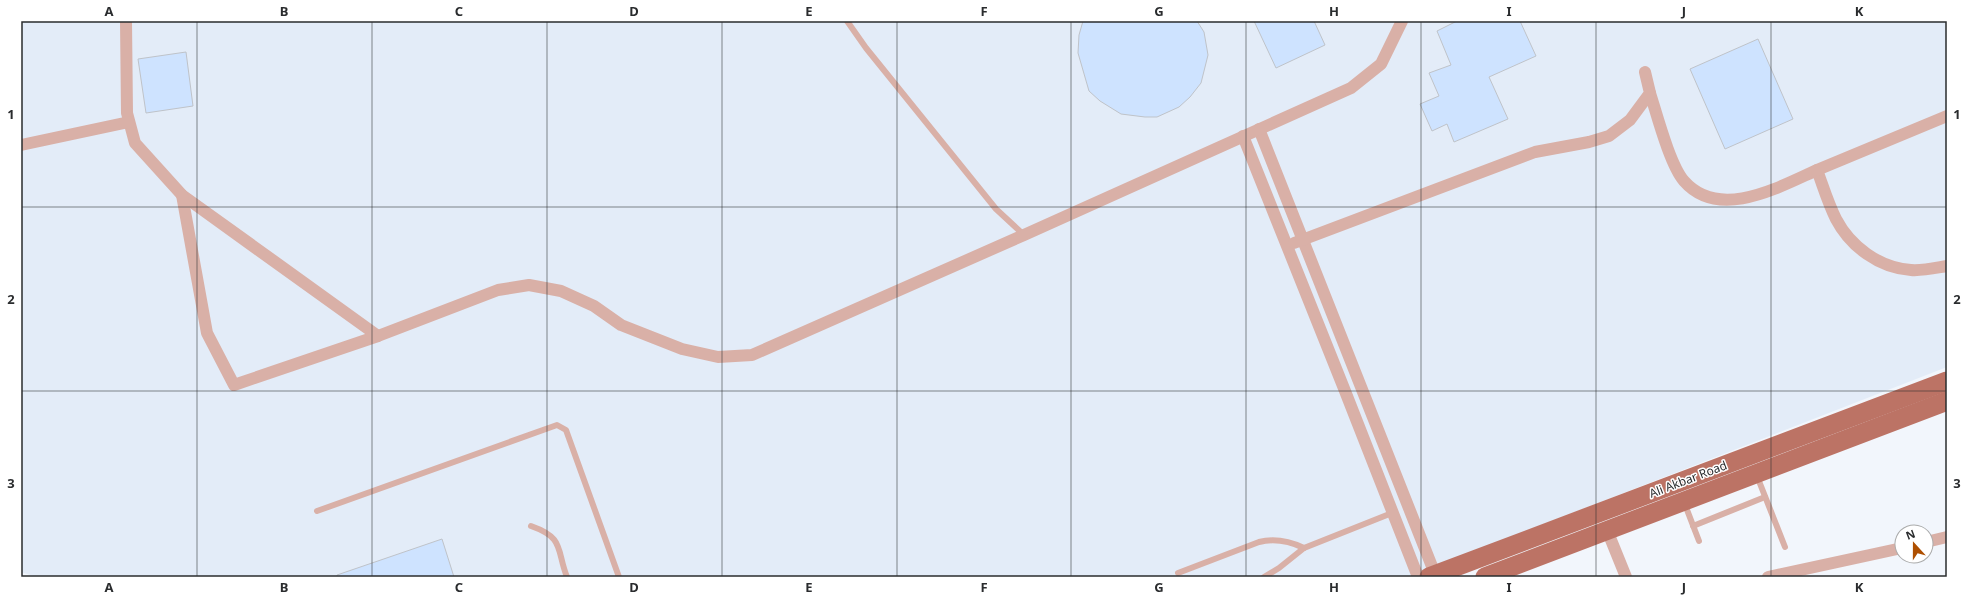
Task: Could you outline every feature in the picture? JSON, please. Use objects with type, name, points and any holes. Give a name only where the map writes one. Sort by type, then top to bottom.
[{"type":"main road","name":"Ali Akbar Road","points":[[1427,576],[1947,380]]},
{"type":"main road","name":"Ali Akbar Road","points":[[1485,577],[1947,401]]},
{"type":"street","points":[[126,21],[127,113],[135,143],[182,195],[378,336]]},
{"type":"street","points":[[182,195],[207,333],[234,385],[378,336],[498,290],[529,285],[561,291],[594,306],[621,325],[682,349],[718,357],[752,355],[1351,88],[1366,78],[1381,64],[1402,21]]},
{"type":"street","points":[[1645,72],[1650,93],[1671,157],[1684,181],[1702,195],[1730,200],[1762,194],[1947,116]]},
{"type":"street","points":[[1287,246],[1535,152],[1589,142],[1609,136],[1630,120],[1650,93]]},
{"type":"street","points":[[21,146],[130,122]]},
{"type":"street","points":[[1259,129],[1427,576]]},
{"type":"street","points":[[1243,136],[1392,513],[1427,576]]},
{"type":"street","points":[[1817,170],[1836,219],[1849,238],[1860,249],[1884,265],[1911,270],[1947,266]]},
{"type":"street","points":[[1607,530],[1626,577]]},
{"type":"street","points":[[1934,540],[1947,537]]},
{"type":"street","points":[[1768,577],[1894,550]]},
{"type":"lane","points":[[847,21],[866,48],[996,209],[1024,235]]},
{"type":"lane","points":[[317,511],[556,425],[566,430],[619,577]]},
{"type":"lane","points":[[1756,473],[1785,547]]},
{"type":"lane","points":[[1693,526],[1765,497]]},
{"type":"lane","points":[[1684,501],[1699,541]]},
{"type":"lane","points":[[1264,577],[1279,568],[1304,548],[1392,513]]},
{"type":"lane","points":[[531,526],[543,530],[558,544],[567,577]]},
{"type":"lane","points":[[1178,573],[1270,539],[1294,543],[1304,548]]},
{"type":"shaded area","points":[[21,21],[1947,21],[1947,367],[1408,577],[36,577],[21,572]]},
{"type":"building","points":[[1083,21],[1197,21],[1204,32],[1208,55],[1201,83],[1190,97],[1179,107],[1157,117],[1121,114],[1100,101],[1089,91],[1078,53],[1079,35]]},
{"type":"building","points":[[1254,21],[1314,21],[1325,45],[1276,68]]},
{"type":"building","points":[[1457,21],[1520,21],[1536,56],[1489,77],[1508,119],[1454,142],[1447,124],[1432,131],[1420,104],[1439,96],[1429,73],[1451,65],[1437,31]]},
{"type":"building","points":[[1758,39],[1793,119],[1725,149],[1690,69]]},
{"type":"building","points":[[186,52],[193,106],[146,113],[138,59]]},
{"type":"building","points":[[442,539],[454,577],[337,577],[337,575]]}]
